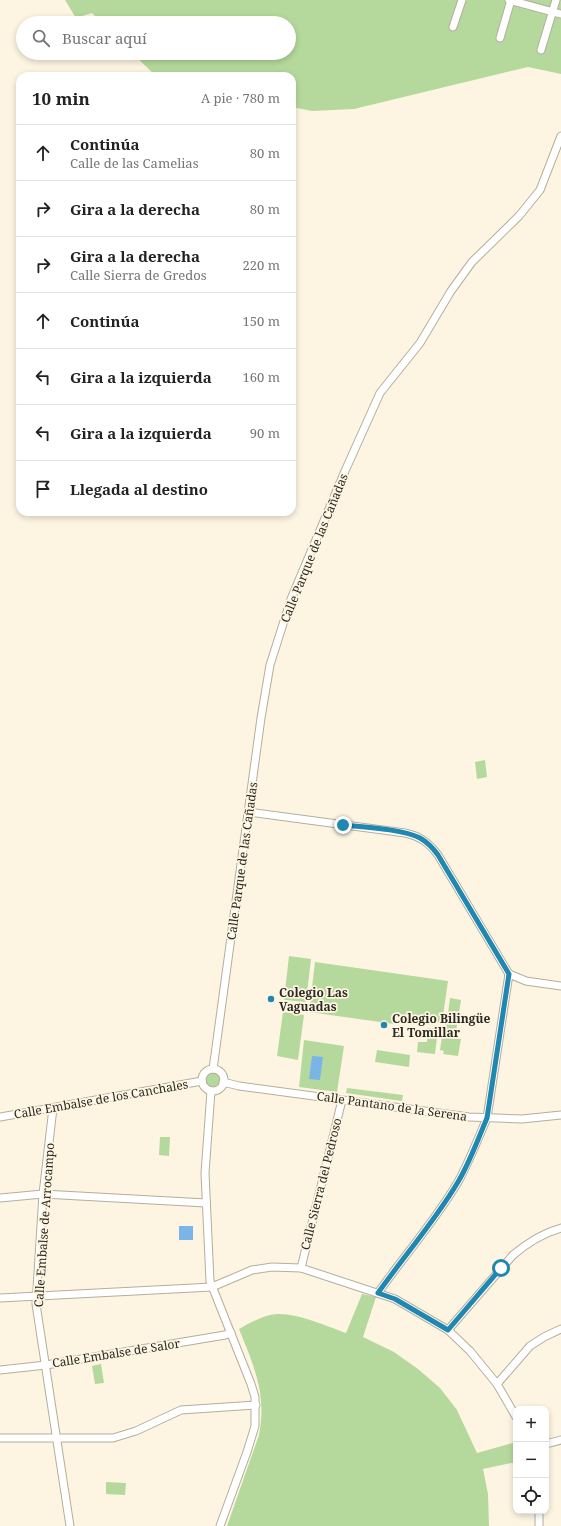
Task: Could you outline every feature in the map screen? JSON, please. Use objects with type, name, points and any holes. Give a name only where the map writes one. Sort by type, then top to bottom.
[{"type":"street","points":[[453,27],[462,0]]},
{"type":"street","points":[[500,38],[510,0],[561,14]]},
{"type":"street","points":[[541,50],[556,0]]},
{"type":"street","name":"Calle Parque de las Cañadas","points":[[213,1069],[261,718],[270,665],[290,599],[380,393],[420,343],[451,291],[472,262],[518,216],[540,190],[561,136]]},
{"type":"street","points":[[248,812],[405,833],[421,838],[428,843],[438,855],[509,974],[526,981],[561,986]]},
{"type":"street","points":[[378,1293],[441,1207],[458,1181],[487,1118],[509,974]]},
{"type":"street","points":[[213,1069],[220,1072],[224,1078],[218,1090],[211,1091],[205,1088],[202,1082],[204,1072],[213,1069]]},
{"type":"street","name":"Calle Embalse de los Canchales","points":[[0,1117],[202,1082]]},
{"type":"street","name":"Calle Pantano de la Serena","points":[[223,1082],[239,1086],[469,1117],[522,1119],[561,1115]]},
{"type":"street","points":[[211,1091],[206,1165],[208,1260],[212,1287],[252,1384],[256,1405],[256,1420],[253,1433],[220,1526]]},
{"type":"street","name":"Calle Sierra del Pedroso","points":[[300,1268],[342,1100]]},
{"type":"street","name":"Calle Embalse de Arrocampo","points":[[53,1108],[43,1194],[36,1296],[37,1312],[70,1526]]},
{"type":"street","points":[[0,1198],[43,1194],[206,1203]]},
{"type":"street","points":[[448,1330],[513,1255],[523,1246],[544,1234],[561,1228]]},
{"type":"street","points":[[0,1298],[212,1287],[252,1270],[272,1267],[300,1268],[401,1302],[448,1330],[470,1351],[497,1384],[513,1412]]},
{"type":"street","points":[[497,1384],[530,1346],[561,1329]]},
{"type":"street","name":"Calle Embalse de Salor","points":[[0,1370],[46,1364],[232,1333]]},
{"type":"street","points":[[0,1438],[113,1438],[136,1431],[181,1410],[256,1405]]},
{"type":"street","points":[[549,1443],[561,1440]]},
{"type":"street","points":[[539,1514],[539,1526]]},
{"type":"green space","points":[[65,0],[561,0],[561,74],[528,67],[354,109],[312,111],[296,108],[296,72],[152,72],[139,60],[296,60],[296,16],[95,16],[92,13],[82,16],[75,16]]},
{"type":"green space","points":[[485,760],[487,777],[477,779],[475,762]]},
{"type":"green space","points":[[289,956],[311,959],[306,1002],[284,1000]]},
{"type":"green space","points":[[315,962],[448,981],[442,1023],[395,1017],[394,1024],[309,1012]]},
{"type":"green space","points":[[450,998],[461,1000],[455,1038],[461,1039],[458,1056],[443,1054],[444,1051],[440,1050],[442,1036],[445,1036]]},
{"type":"green space","points":[[283,1012],[304,1015],[298,1060],[277,1056]]},
{"type":"green space","points":[[428,1028],[438,1029],[435,1054],[417,1052],[418,1042],[427,1042]]},
{"type":"green space","points":[[304,1040],[344,1046],[337,1092],[299,1087]]},
{"type":"green space","points":[[377,1050],[410,1055],[409,1067],[375,1062]]},
{"type":"green space","points":[[209,1072],[215,1072],[220,1077],[218,1086],[215,1088],[209,1088],[204,1083],[204,1077]]},
{"type":"green space","points":[[347,1088],[403,1095],[402,1101],[346,1093]]},
{"type":"green space","points":[[160,1137],[170,1137],[169,1156],[159,1155]]},
{"type":"green space","points":[[362,1294],[376,1297],[363,1337],[394,1352],[418,1369],[440,1388],[457,1410],[477,1453],[513,1443],[513,1463],[483,1469],[488,1494],[489,1526],[227,1526],[259,1435],[261,1420],[258,1380],[250,1355],[239,1329],[262,1317],[285,1314],[312,1320],[346,1333]]},
{"type":"green space","points":[[101,1364],[104,1383],[95,1384],[92,1366]]},
{"type":"green space","points":[[106,1482],[126,1483],[125,1495],[106,1494]]},
{"type":"water","points":[[312,1056],[323,1057],[320,1080],[309,1079]]},
{"type":"water","points":[[179,1226],[193,1226],[193,1240],[179,1240]]},
{"type":"place","name":"Colegio Las Vaguadas","points":[[271,999]]},
{"type":"place","name":"Colegio Bilingüe El Tomillar","points":[[384,1025]]},
{"type":"route","points":[[343,825],[405,833],[421,838],[428,843],[438,855],[509,974],[487,1118],[480,1136],[458,1181],[441,1207],[378,1293],[395,1299],[448,1330],[501,1268]]}]
